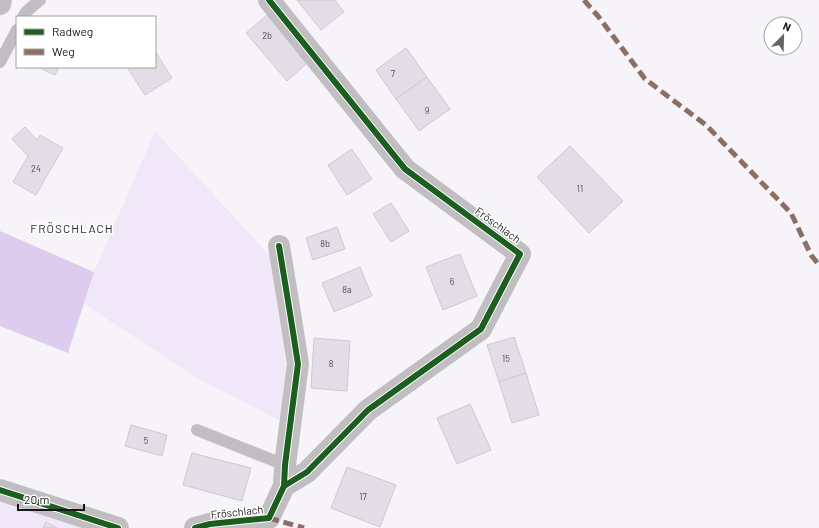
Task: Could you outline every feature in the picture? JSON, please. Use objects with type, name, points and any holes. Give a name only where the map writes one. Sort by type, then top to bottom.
[{"type":"street","points":[[0,4],[1,0]]},
{"type":"street","name":"Fröschlach","points":[[270,0],[405,169],[520,254],[481,329],[368,410],[307,472],[284,476]]},
{"type":"street","name":"Fröschlach","points":[[195,528],[210,524],[269,518],[284,476],[298,364],[279,246]]},
{"type":"street","points":[[0,490],[118,528]]},
{"type":"lane","points":[[24,16],[26,12],[40,0]]},
{"type":"lane","points":[[0,62],[16,32]]},
{"type":"lane","points":[[197,430],[284,476]]},
{"type":"shaded area","points":[[155,131],[272,258],[282,324],[286,368],[282,422],[195,377],[84,304],[94,272]]},
{"type":"shaded area","points":[[0,231],[94,272],[68,353],[0,326]]},
{"type":"shaded area","points":[[0,498],[86,528],[0,528]]},
{"type":"building","points":[[297,0],[335,0],[344,12],[321,30]]},
{"type":"building","points":[[267,15],[307,63],[287,81],[246,33]]},
{"type":"building","points":[[406,48],[427,77],[396,99],[376,70]]},
{"type":"building","points":[[156,53],[172,78],[145,95],[128,68],[156,68]]},
{"type":"building","points":[[40,68],[58,68],[55,75]]},
{"type":"building","points":[[427,77],[450,109],[419,131],[396,99]]},
{"type":"building","points":[[25,127],[37,140],[40,135],[63,148],[36,195],[13,182],[28,156],[12,139]]},
{"type":"building","points":[[570,146],[623,201],[589,233],[537,177]]},
{"type":"building","points":[[352,149],[372,179],[347,195],[328,165]]},
{"type":"building","points":[[391,203],[409,231],[391,242],[373,214]]},
{"type":"building","points":[[337,227],[345,249],[313,260],[306,238]]},
{"type":"building","points":[[460,254],[477,296],[443,310],[426,267]]},
{"type":"building","points":[[360,267],[372,296],[334,312],[322,283]]},
{"type":"building","points":[[514,337],[526,373],[499,382],[487,345]]},
{"type":"building","points":[[314,338],[350,341],[347,391],[311,388]]},
{"type":"building","points":[[526,373],[539,415],[512,423],[499,382]]},
{"type":"building","points":[[470,404],[491,450],[457,464],[437,418]]},
{"type":"building","points":[[131,425],[167,435],[162,456],[125,446]]},
{"type":"building","points":[[192,453],[251,468],[242,501],[183,485]]},
{"type":"building","points":[[347,467],[396,485],[380,527],[331,508]]},
{"type":"building","points":[[46,522],[57,528],[43,528]]},
{"type":"marked path","points":[[584,0],[598,16],[645,79],[706,125],[791,213],[811,255],[819,265]]},
{"type":"marked path","points":[[269,518],[304,528]]},
{"type":"cycle path","points":[[195,528],[210,524],[269,518],[284,486],[307,472],[368,410],[481,329],[520,254],[405,169],[269,0]]},
{"type":"cycle path","points":[[279,246],[298,364],[285,465],[284,486]]},
{"type":"cycle path","points":[[0,490],[118,528]]},
{"type":"district","name":"FRÖSCHLACH","points":[[72,229]]}]
